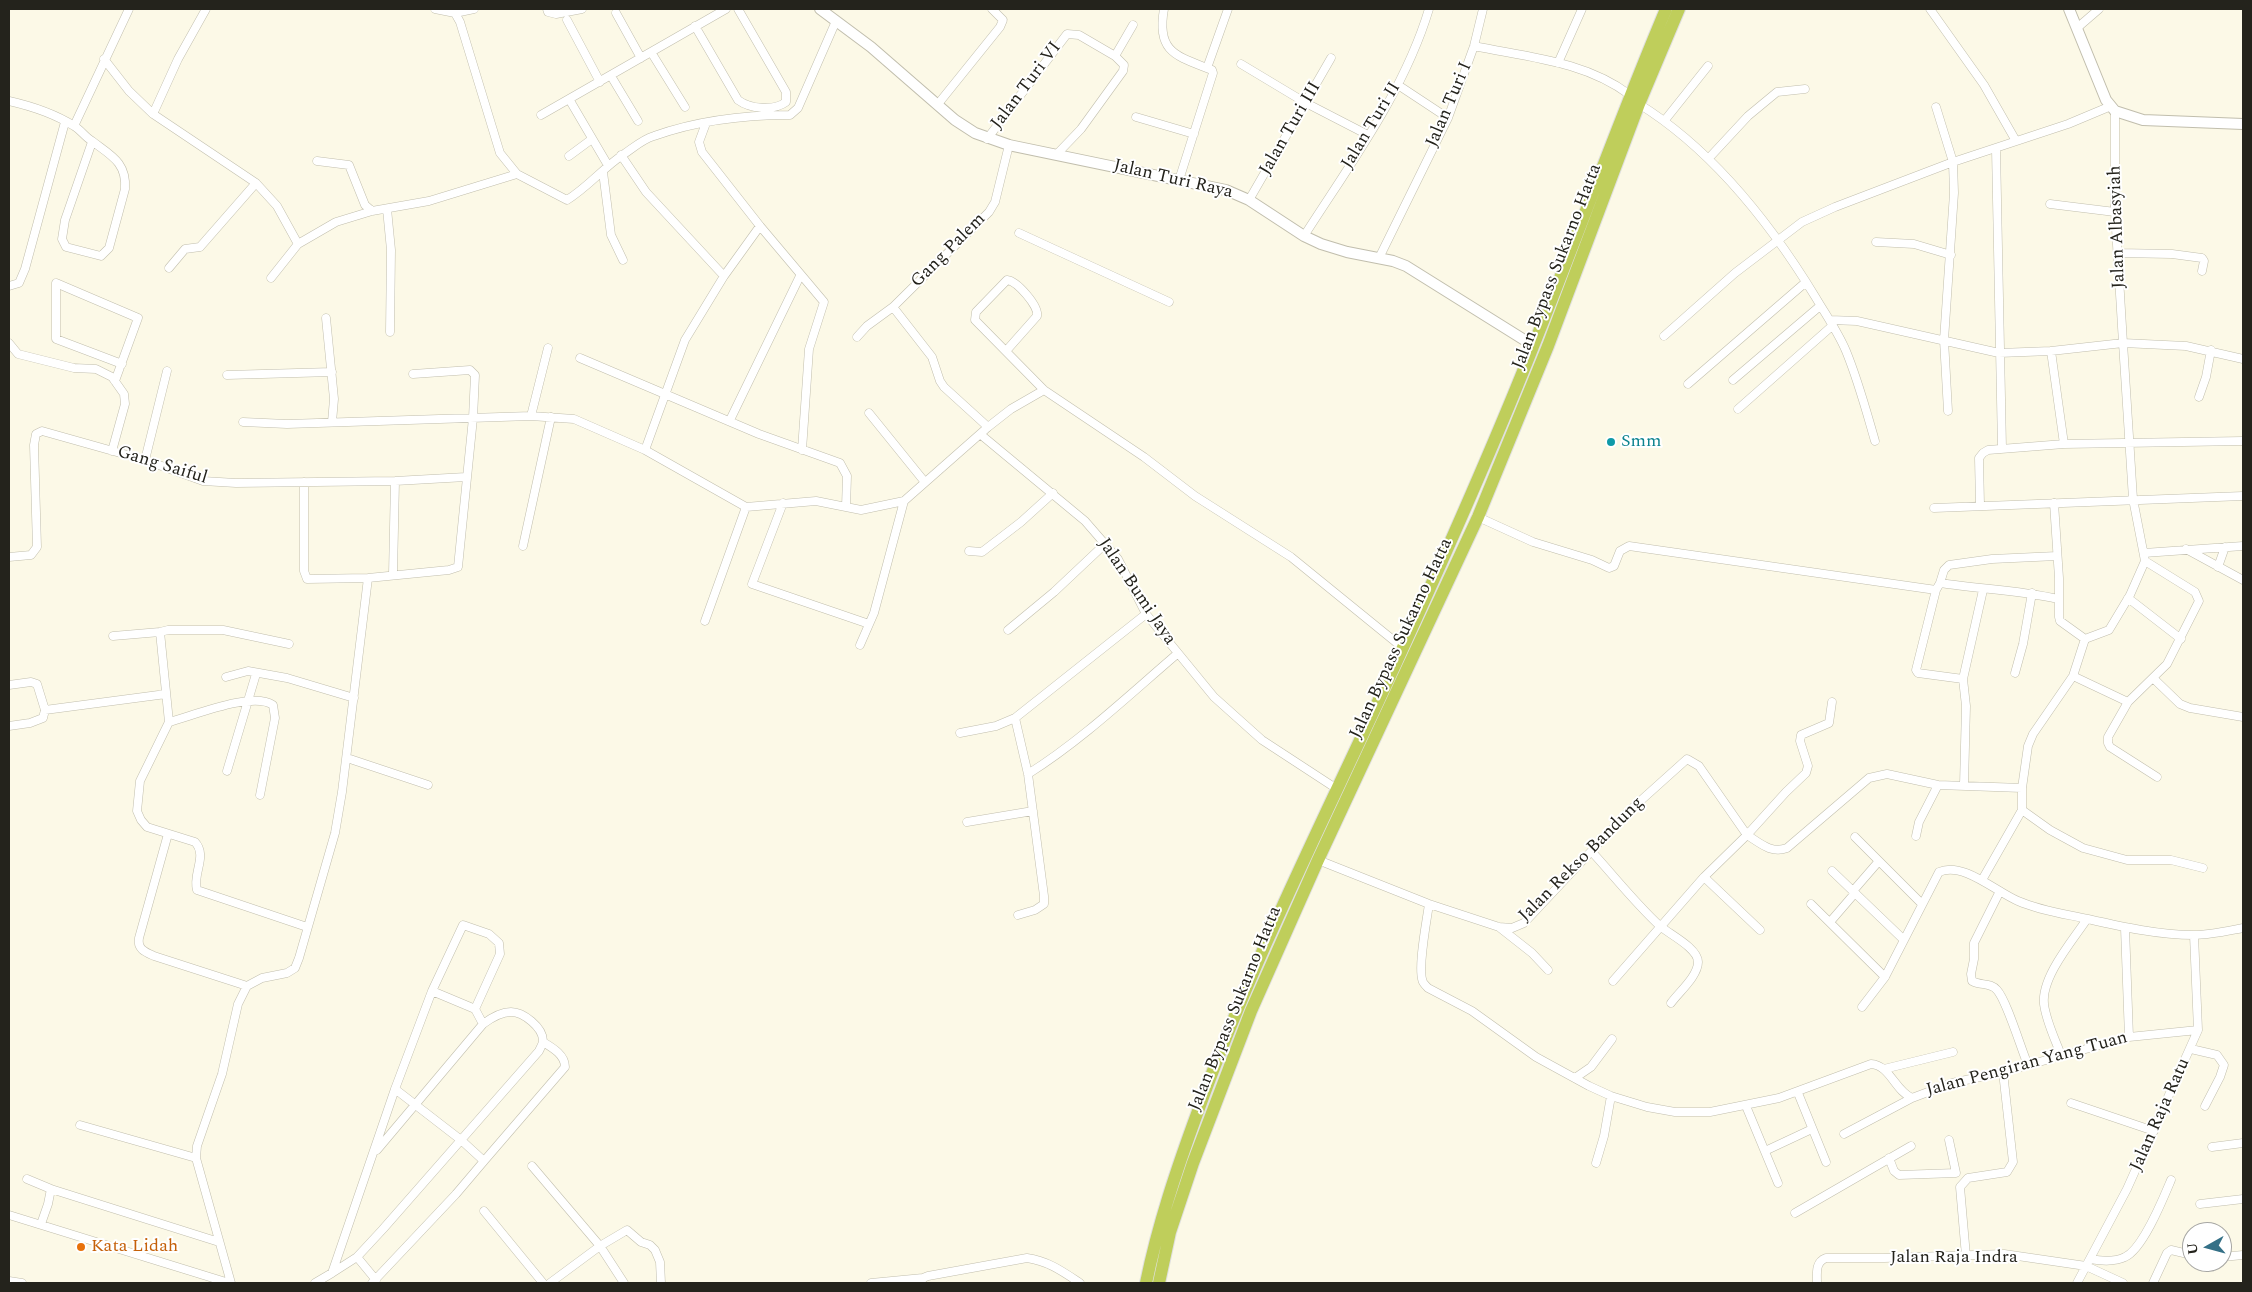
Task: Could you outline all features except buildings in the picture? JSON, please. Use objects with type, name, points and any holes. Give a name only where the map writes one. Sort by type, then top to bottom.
[{"type":"highway","name":"Jalan Bypass Sukarno Hatta","points":[[1146,1283],[1165,1207],[1206,1087],[1242,996],[1458,525],[1534,346],[1630,94],[1666,9]]},
{"type":"highway","name":"Jalan Bypass Sukarno Hatta","points":[[1159,1283],[1170,1232],[1193,1163],[1269,966],[1478,517],[1548,346],[1639,104],[1679,9]]},
{"type":"street","points":[[74,126],[129,9]]},
{"type":"street","points":[[154,114],[178,59],[206,9]]},
{"type":"street","points":[[436,9],[455,13],[474,9]]},
{"type":"street","points":[[546,9],[548,12],[556,14],[582,9]]},
{"type":"street","points":[[541,115],[726,9]]},
{"type":"street","points":[[695,26],[738,100],[743,104],[755,107],[781,106],[786,102],[786,92],[738,9]]},
{"type":"street","name":"Jalan Turi Raya","points":[[820,9],[871,47],[960,124],[987,139],[1226,190],[1249,200],[1304,236],[1332,249],[1393,261],[1406,266],[1534,346]]},
{"type":"street","points":[[938,104],[1000,27],[1003,20],[992,9]]},
{"type":"street","points":[[1164,9],[1161,34],[1167,45],[1184,60],[1207,68],[1213,73],[1179,180]]},
{"type":"street","points":[[1207,68],[1228,9]]},
{"type":"street","name":"Jalan Turi II","points":[[1304,236],[1398,85],[1416,46],[1428,9]]},
{"type":"street","points":[[1474,46],[1483,9]]},
{"type":"street","points":[[1558,63],[1582,9]]},
{"type":"street","points":[[1930,9],[1984,84],[2016,141]]},
{"type":"street","points":[[2069,9],[2106,100],[2113,108],[2143,120],[2243,124]]},
{"type":"street","points":[[2077,28],[2099,9]]},
{"type":"street","points":[[455,13],[460,22],[500,153],[517,174],[567,200],[582,190],[622,155],[652,136],[706,123],[752,115],[790,115],[798,108],[836,21]]},
{"type":"street","points":[[616,13],[641,58]]},
{"type":"street","points":[[567,20],[600,82]]},
{"type":"street","points":[[1057,154],[1081,129],[1123,71],[1124,65],[1115,56],[1133,24]]},
{"type":"street","name":"Jalan Turi VI","points":[[987,139],[1067,34],[1079,35],[1115,56]]},
{"type":"street","name":"Jalan Turi I","points":[[1379,258],[1448,118],[1474,46],[1558,63],[1597,75],[1630,94]]},
{"type":"street","points":[[651,52],[685,107]]},
{"type":"street","name":"Jalan Turi III","points":[[1249,200],[1331,58]]},
{"type":"street","points":[[104,59],[129,91],[154,114],[256,183],[277,206],[298,244]]},
{"type":"street","points":[[1241,64],[1306,104],[1368,135]]},
{"type":"street","points":[[1665,120],[1708,66]]},
{"type":"street","points":[[611,76],[638,121]]},
{"type":"street","points":[[1398,85],[1448,118]]},
{"type":"street","points":[[1709,158],[1748,116],[1777,92],[1805,89]]},
{"type":"street","points":[[570,100],[606,162]]},
{"type":"street","points":[[9,101],[29,105],[74,126],[92,142],[114,157],[126,178],[110,248],[104,255],[97,256],[66,247],[62,239],[66,220],[92,142]]},
{"type":"street","points":[[1639,104],[1665,120],[1709,158],[1777,239],[1831,323],[1854,372],[1875,441]]},
{"type":"street","points":[[1936,107],[1952,162],[1954,193],[1944,340],[1948,411]]},
{"type":"street","points":[[1664,336],[1735,273],[1777,239],[1802,222],[1834,207],[1952,162],[1996,149],[2113,108]]},
{"type":"street","name":"Jalan Albasyiah","points":[[2113,108],[2115,212],[2123,343],[2134,499],[2144,557]]},
{"type":"street","points":[[1136,117],[1194,134]]},
{"type":"street","points":[[9,286],[19,283],[25,269],[65,122]]},
{"type":"street","points":[[706,123],[699,142],[702,152],[800,276],[818,295],[824,306],[809,349],[802,450]]},
{"type":"street","points":[[570,156],[592,139]]},
{"type":"street","name":"Gang Palem","points":[[857,337],[867,326],[893,307],[989,212],[995,202],[1009,145]]},
{"type":"street","points":[[1996,149],[2000,247],[1999,353],[2002,448]]},
{"type":"street","points":[[622,155],[646,192],[724,276]]},
{"type":"street","points":[[317,161],[346,164],[350,167],[365,205],[372,211]]},
{"type":"street","points":[[603,172],[610,230],[622,260]]},
{"type":"street","points":[[271,278],[298,244],[328,225],[372,211],[430,201],[517,174]]},
{"type":"street","points":[[170,268],[186,249],[200,247],[256,183]]},
{"type":"street","points":[[2050,204],[2115,212]]},
{"type":"street","points":[[387,208],[391,250],[390,332]]},
{"type":"street","points":[[645,450],[664,393],[685,340],[724,276],[760,226]]},
{"type":"street","points":[[1019,232],[1169,302]]},
{"type":"street","points":[[1876,242],[1914,244],[1951,254]]},
{"type":"street","points":[[2118,253],[2172,254],[2202,258],[2204,261],[2202,271]]},
{"type":"street","points":[[730,420],[800,276]]},
{"type":"street","points":[[1006,351],[1038,313],[1036,306],[1022,291],[1012,281],[1007,280],[975,314],[977,323],[1044,390],[1144,457],[1195,496],[1290,557],[1403,648]]},
{"type":"street","points":[[1688,384],[1806,282]]},
{"type":"street","points":[[115,381],[122,364],[138,318],[56,283],[56,339],[122,364]]},
{"type":"street","points":[[1733,380],[1820,306]]},
{"type":"street","points":[[893,307],[932,356],[940,381],[944,387],[988,427]]},
{"type":"street","points":[[326,318],[334,399],[332,422]]},
{"type":"street","points":[[1738,409],[1831,323],[1857,321],[1999,353],[2051,351],[2123,343],[2186,346],[2211,350],[2243,359]]},
{"type":"street","points":[[9,343],[18,354],[74,368],[96,369],[105,372],[115,381],[124,394],[125,404],[112,452]]},
{"type":"street","points":[[531,416],[548,348]]},
{"type":"street","points":[[2199,397],[2206,377],[2211,350]]},
{"type":"street","points":[[2051,351],[2064,444]]},
{"type":"street","points":[[580,358],[730,420],[759,434],[842,465],[847,476],[846,507]]},
{"type":"street","points":[[304,482],[304,575],[307,579],[368,578],[393,574],[449,570],[458,567],[473,418],[475,378],[470,370],[413,374]]},
{"type":"street","points":[[144,460],[167,371]]},
{"type":"street","points":[[227,374],[332,372]]},
{"type":"street","points":[[243,422],[286,424],[531,416],[574,419],[645,450],[746,507],[816,501],[846,507],[870,509],[904,500],[988,427],[1011,409],[1044,390]]},
{"type":"street","points":[[869,413],[924,481]]},
{"type":"street","points":[[523,546],[552,417]]},
{"type":"street","name":"Gang Saiful","points":[[9,557],[31,555],[37,547],[34,445],[36,434],[42,431],[55,433],[112,452],[144,460],[203,481],[236,483],[395,481],[466,477]]},
{"type":"street","name":"Jalan Bumi Jaya","points":[[980,434],[1053,493],[1085,521],[1106,544],[1118,559],[1146,614],[1214,697],[1262,740],[1337,789]]},
{"type":"street","points":[[1980,505],[1979,458],[1988,450],[2064,444],[2243,441]]},
{"type":"street","points":[[393,574],[395,481]]},
{"type":"street","points":[[969,551],[978,553],[987,548],[1021,522],[1053,493]]},
{"type":"street","points":[[1934,508],[2243,496]]},
{"type":"street","points":[[860,645],[869,624],[886,571],[904,500]]},
{"type":"street","points":[[2054,503],[2060,621],[2085,639]]},
{"type":"street","points":[[783,504],[752,584],[869,624]]},
{"type":"street","points":[[706,621],[746,507]]},
{"type":"street","points":[[1478,517],[1533,542],[1592,560],[1609,568],[1614,566],[1620,551],[1629,546],[1938,586],[2032,593],[2058,599]]},
{"type":"street","points":[[1008,630],[1054,592],[1106,544]]},
{"type":"street","points":[[2144,557],[2185,548],[2243,546]]},
{"type":"street","points":[[2218,567],[2225,547]]},
{"type":"street","points":[[2185,548],[2243,580]]},
{"type":"street","points":[[1963,679],[1918,672],[1916,670],[1944,570],[1949,565],[1992,559],[2057,556]]},
{"type":"street","points":[[2085,639],[2109,630],[2128,598],[2144,557]]},
{"type":"street","points":[[2144,557],[2198,596],[2198,605],[2167,664],[2128,702],[2108,737],[2110,748],[2157,777]]},
{"type":"street","points":[[230,1283],[196,1158],[197,1146],[222,1074],[238,1004],[247,986],[262,978],[288,973],[295,968],[308,927],[335,833],[347,758],[368,578]]},
{"type":"street","points":[[1964,785],[1966,706],[1963,679],[1983,590]]},
{"type":"street","points":[[2015,673],[2032,593]]},
{"type":"street","points":[[2128,598],[2181,639]]},
{"type":"street","points":[[960,733],[996,726],[1015,718],[1146,614]]},
{"type":"street","points":[[113,636],[168,630],[223,630],[289,644]]},
{"type":"street","points":[[160,632],[170,722],[140,781],[137,810],[141,820],[147,827],[195,842],[199,846],[201,855],[195,884],[197,890],[308,927]]},
{"type":"street","points":[[1982,880],[2022,810],[2022,788],[2028,746],[2033,734],[2073,676],[2085,639]]},
{"type":"street","points":[[1028,774],[1047,762],[1081,735],[1177,654]]},
{"type":"street","points":[[226,677],[248,671],[256,674],[287,678],[354,698]]},
{"type":"street","points":[[227,772],[256,674]]},
{"type":"street","points":[[2073,676],[2128,702]]},
{"type":"street","points":[[2153,678],[2180,704],[2190,708],[2243,717]]},
{"type":"street","points":[[9,686],[32,682],[37,684],[45,710],[44,718],[37,722],[9,726]]},
{"type":"street","points":[[45,710],[166,694]]},
{"type":"street","points":[[170,722],[247,700],[268,701],[273,705],[276,718],[260,795]]},
{"type":"street","points":[[1614,981],[1704,876],[1747,835],[1806,773],[1808,766],[1800,741],[1801,735],[1828,723],[1832,702]]},
{"type":"street","points":[[1015,718],[1028,774],[1044,904],[1035,910],[1018,915]]},
{"type":"street","points":[[347,758],[428,785]]},
{"type":"street","name":"Jalan Rekso Bandung","points":[[1318,860],[1429,904],[1499,927],[1512,928],[1524,923],[1628,812],[1687,758],[1699,766],[1747,835]]},
{"type":"street","points":[[1747,835],[1769,849],[1779,851],[1787,848],[1869,778],[1878,775],[1887,774],[1938,785],[2022,788]]},
{"type":"street","points":[[1916,836],[1919,822],[1938,785]]},
{"type":"street","points":[[2022,810],[2050,830],[2083,848],[2127,860],[2172,860],[2202,868]]},
{"type":"street","points":[[967,822],[1033,811]]},
{"type":"street","points":[[168,834],[139,938],[139,947],[142,951],[154,956],[247,986]]},
{"type":"street","points":[[1855,837],[1922,904]]},
{"type":"street","points":[[1592,852],[1660,926],[1689,947],[1698,957],[1695,972],[1671,1003]]},
{"type":"street","points":[[1830,922],[1879,861]]},
{"type":"street","points":[[1862,1007],[1885,977],[1938,872],[1944,869],[1950,869],[1982,880],[2018,901],[2056,913],[2125,928],[2194,935],[2243,928]]},
{"type":"street","points":[[1832,870],[1904,940]]},
{"type":"street","points":[[1704,876],[1760,930]]},
{"type":"street","points":[[2000,891],[1974,943],[1972,981],[1978,985],[1990,985],[1998,990],[2028,1065]]},
{"type":"street","points":[[1429,904],[1422,973],[1423,983],[1428,988],[1472,1011],[1536,1057],[1611,1096],[1647,1107],[1675,1112],[1710,1112],[1746,1106],[1798,1093],[1861,1066],[1876,1064],[1884,1069],[1953,1052]]},
{"type":"street","points":[[1811,904],[1885,977]]},
{"type":"street","points":[[2061,1055],[2048,1020],[2044,992],[2053,972],[2087,919]]},
{"type":"street","points":[[332,1273],[395,1089],[432,991],[463,925],[489,934],[499,943],[500,954],[475,1009]]},
{"type":"street","points":[[1499,927],[1525,947],[1548,970]]},
{"type":"street","points":[[2125,928],[2129,1037]]},
{"type":"street","name":"Jalan Raja Ratu","points":[[2077,1283],[2127,1189],[2198,1030],[2194,935]]},
{"type":"street","points":[[432,991],[475,1009],[482,1024]]},
{"type":"street","points":[[315,1283],[357,1257],[539,1051],[543,1042],[542,1034],[521,1013],[510,1012],[495,1015],[482,1024],[374,1154]]},
{"type":"street","name":"Jalan Pengiran Yang Tuan","points":[[1884,1069],[1907,1096],[1912,1098],[1952,1083],[2003,1072],[2129,1037],[2198,1030]]},
{"type":"street","points":[[1575,1078],[1591,1067],[1612,1039]]},
{"type":"street","points":[[357,1257],[374,1282],[456,1194],[564,1067],[564,1060],[560,1055],[543,1042]]},
{"type":"street","points":[[2191,1049],[2217,1055],[2224,1065],[2220,1078],[2205,1106]]},
{"type":"street","points":[[1966,1256],[1960,1187],[1966,1180],[2007,1172],[2013,1162],[2003,1072]]},
{"type":"street","points":[[395,1089],[461,1140],[484,1161]]},
{"type":"street","points":[[1798,1093],[1826,1162]]},
{"type":"street","points":[[1596,1163],[1604,1136],[1611,1096]]},
{"type":"street","points":[[1844,1134],[1912,1098]]},
{"type":"street","points":[[2071,1103],[2154,1131]]},
{"type":"street","points":[[1746,1106],[1778,1183]]},
{"type":"street","points":[[80,1124],[196,1158]]},
{"type":"street","points":[[1765,1151],[1812,1129]]},
{"type":"street","points":[[1949,1140],[1956,1173]]},
{"type":"street","points":[[2212,1147],[2243,1143]]},
{"type":"street","points":[[1795,1213],[1911,1146]]},
{"type":"street","points":[[1889,1158],[1894,1171],[1899,1175],[1956,1173],[1966,1180]]},
{"type":"street","points":[[532,1166],[600,1246],[624,1283]]},
{"type":"street","points":[[27,1179],[51,1189],[218,1242]]},
{"type":"street","points":[[2088,1263],[2124,1258],[2134,1252],[2153,1220],[2171,1180]]},
{"type":"street","points":[[41,1224],[51,1189]]},
{"type":"street","points":[[2200,1204],[2243,1199]]},
{"type":"street","points":[[484,1211],[543,1283]]},
{"type":"street","points":[[9,1214],[230,1283]]},
{"type":"street","points":[[550,1283],[600,1246],[629,1231],[641,1242],[650,1245],[655,1250],[660,1262],[661,1283]]},
{"type":"street","points":[[2153,1283],[2167,1253],[2171,1250],[2182,1253]]},
{"type":"street","name":"Jalan Raja Indra","points":[[1817,1283],[1817,1267],[1821,1260],[1826,1258],[2004,1254],[2088,1263],[2095,1270],[2123,1283]]},
{"type":"street","points":[[871,1283],[922,1281],[1027,1258],[1042,1260],[1059,1268],[1080,1283]]},
{"type":"street","points":[[9,1280],[22,1283]]},
{"type":"place","name":"Smm","points":[[1611,442]]},
{"type":"place","name":"Kata Lidah","points":[[81,1247]]}]
